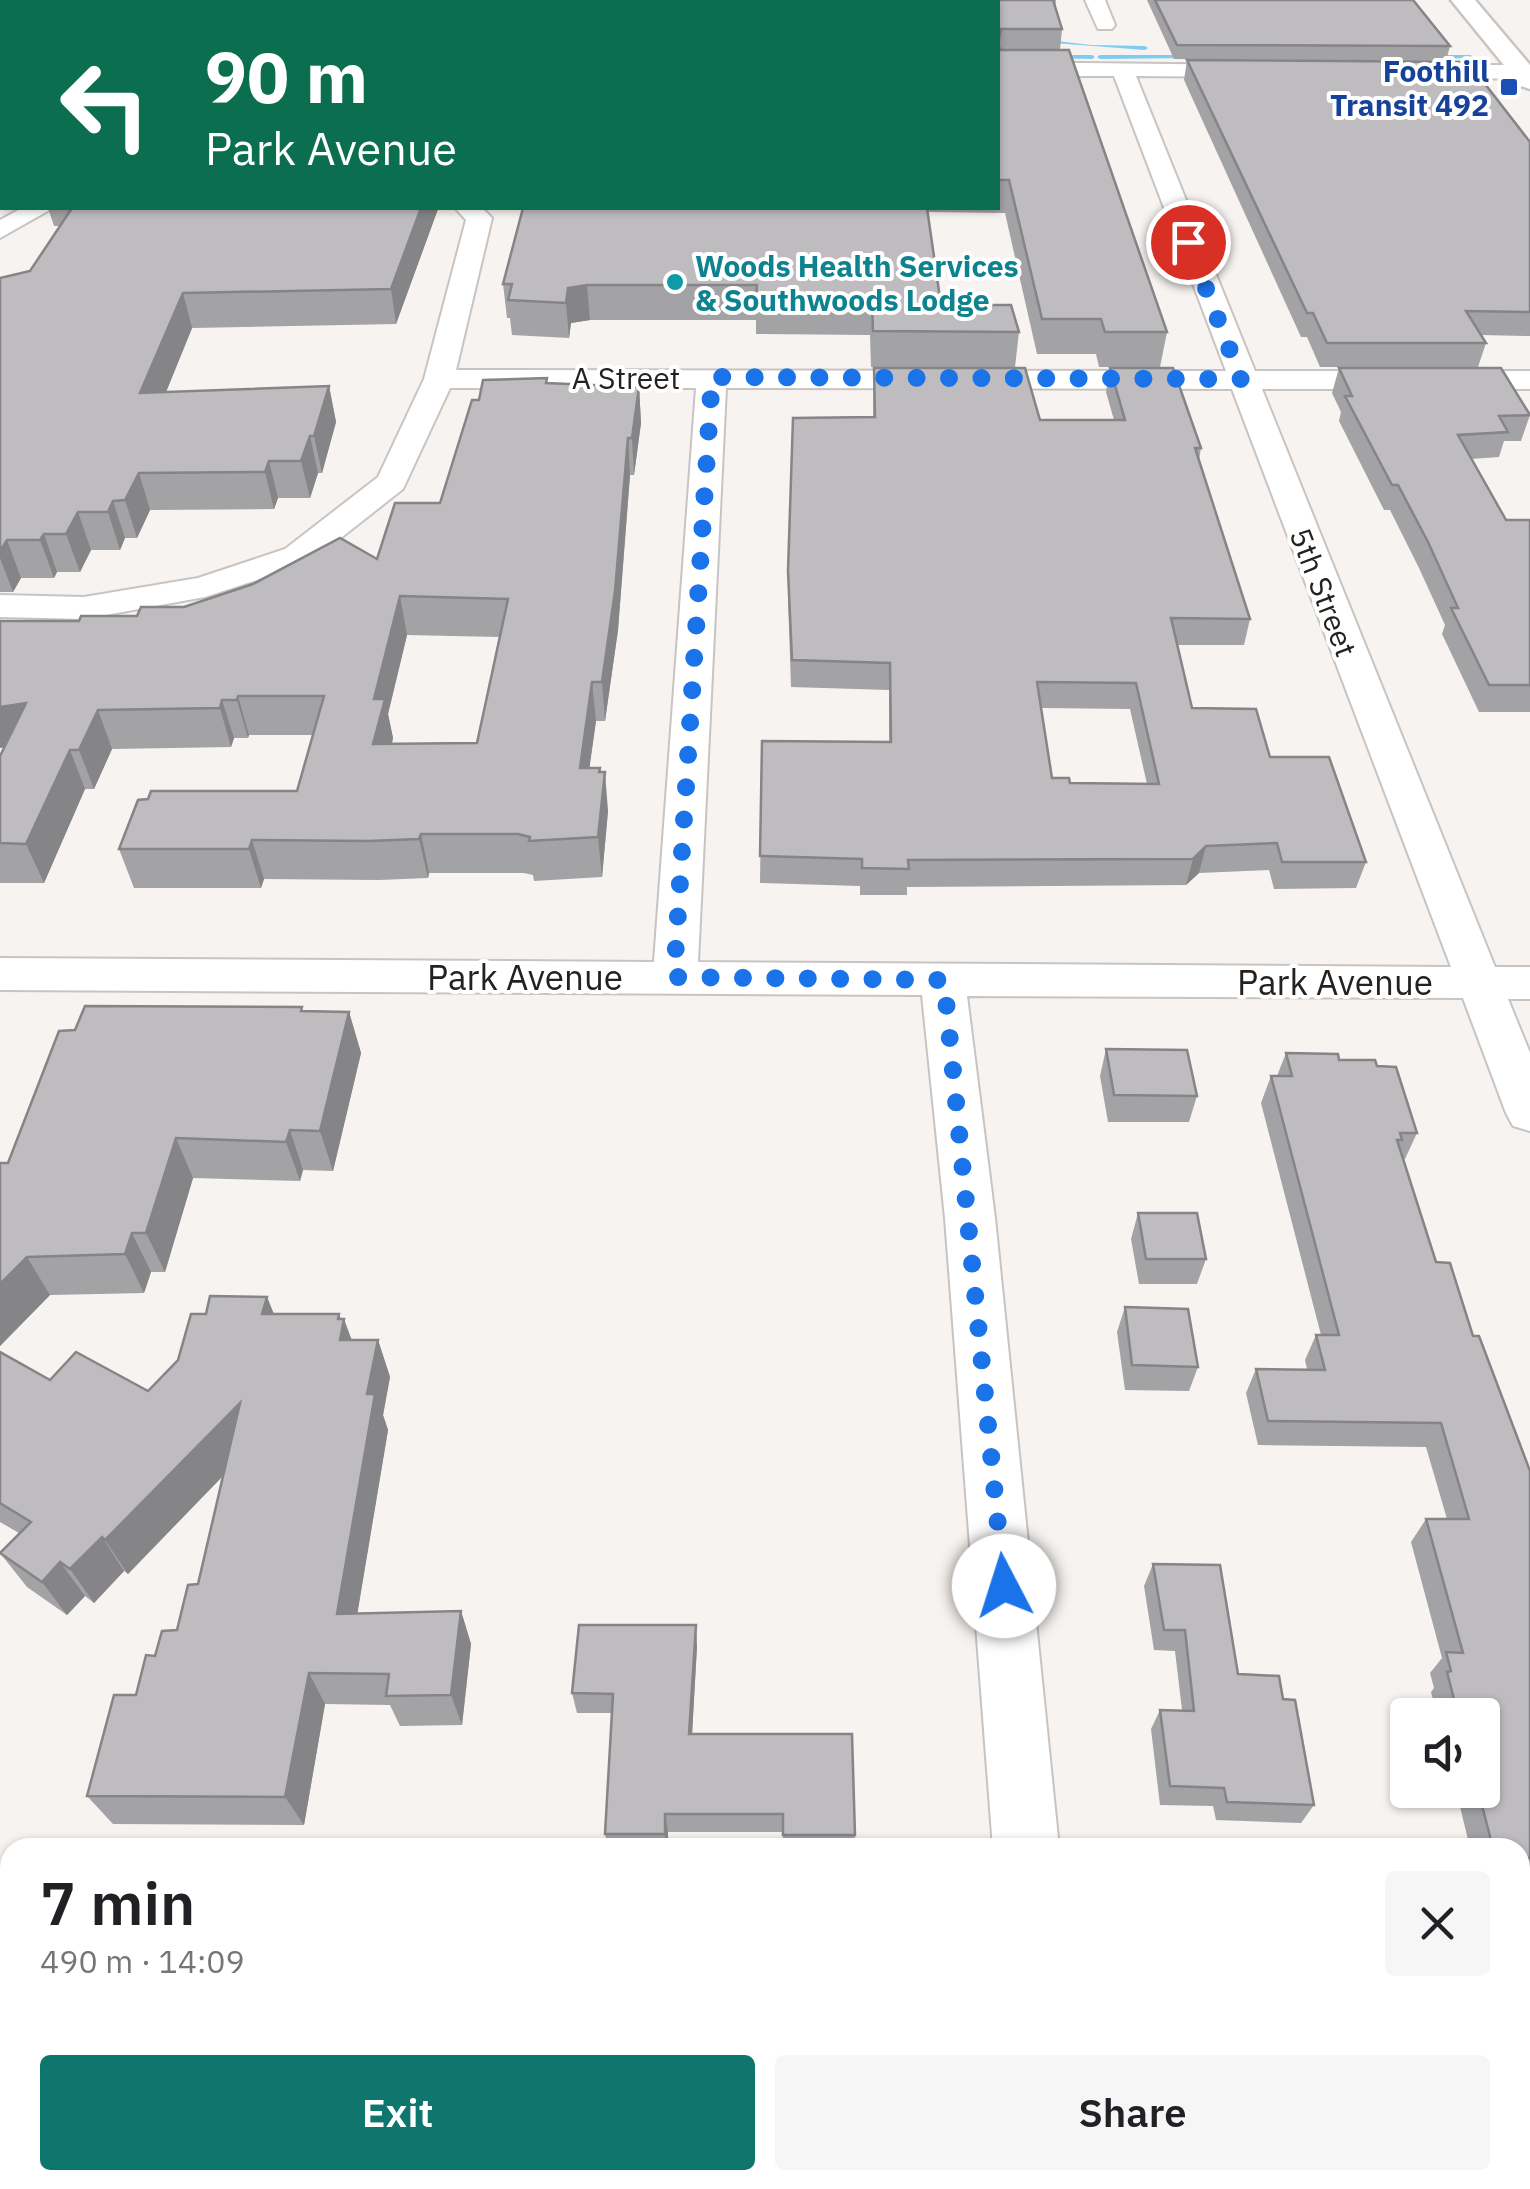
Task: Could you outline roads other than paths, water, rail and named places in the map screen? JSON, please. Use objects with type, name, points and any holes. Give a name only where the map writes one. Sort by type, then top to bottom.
[{"type":"main road","points":[[1463,0],[1528,75]]},
{"type":"street","points":[[1095,0],[1105,25]]},
{"type":"street","points":[[1000,69],[1278,70]]},
{"type":"street","name":"5th Street","points":[[1123,70],[1530,1112]]},
{"type":"street","points":[[1392,71],[1528,75]]},
{"type":"street","points":[[0,230],[36,210]]},
{"type":"street","points":[[0,606],[84,608],[205,587],[297,556],[392,482],[439,379],[479,218],[469,210]]},
{"type":"street","points":[[674,977],[712,377]]},
{"type":"street","name":"A Street","points":[[439,379],[1530,380]]},
{"type":"street","name":"Park Avenue","points":[[0,974],[1530,982]]},
{"type":"street","points":[[944,980],[975,1275],[1025,1838]]},
{"type":"waterway","points":[[1041,40],[1088,45]]},
{"type":"waterway","points":[[1094,45],[1145,48]]},
{"type":"waterway","points":[[1051,57],[1092,57]]},
{"type":"waterway","points":[[1100,57],[1191,57]]},
{"type":"waterway","points":[[1429,57],[1471,57]]},
{"type":"place","name":"Foothill Transit 492","points":[[1509,87]]},
{"type":"place","name":"Woods Health Services & Southwoods Lodge","points":[[675,282]]}]
